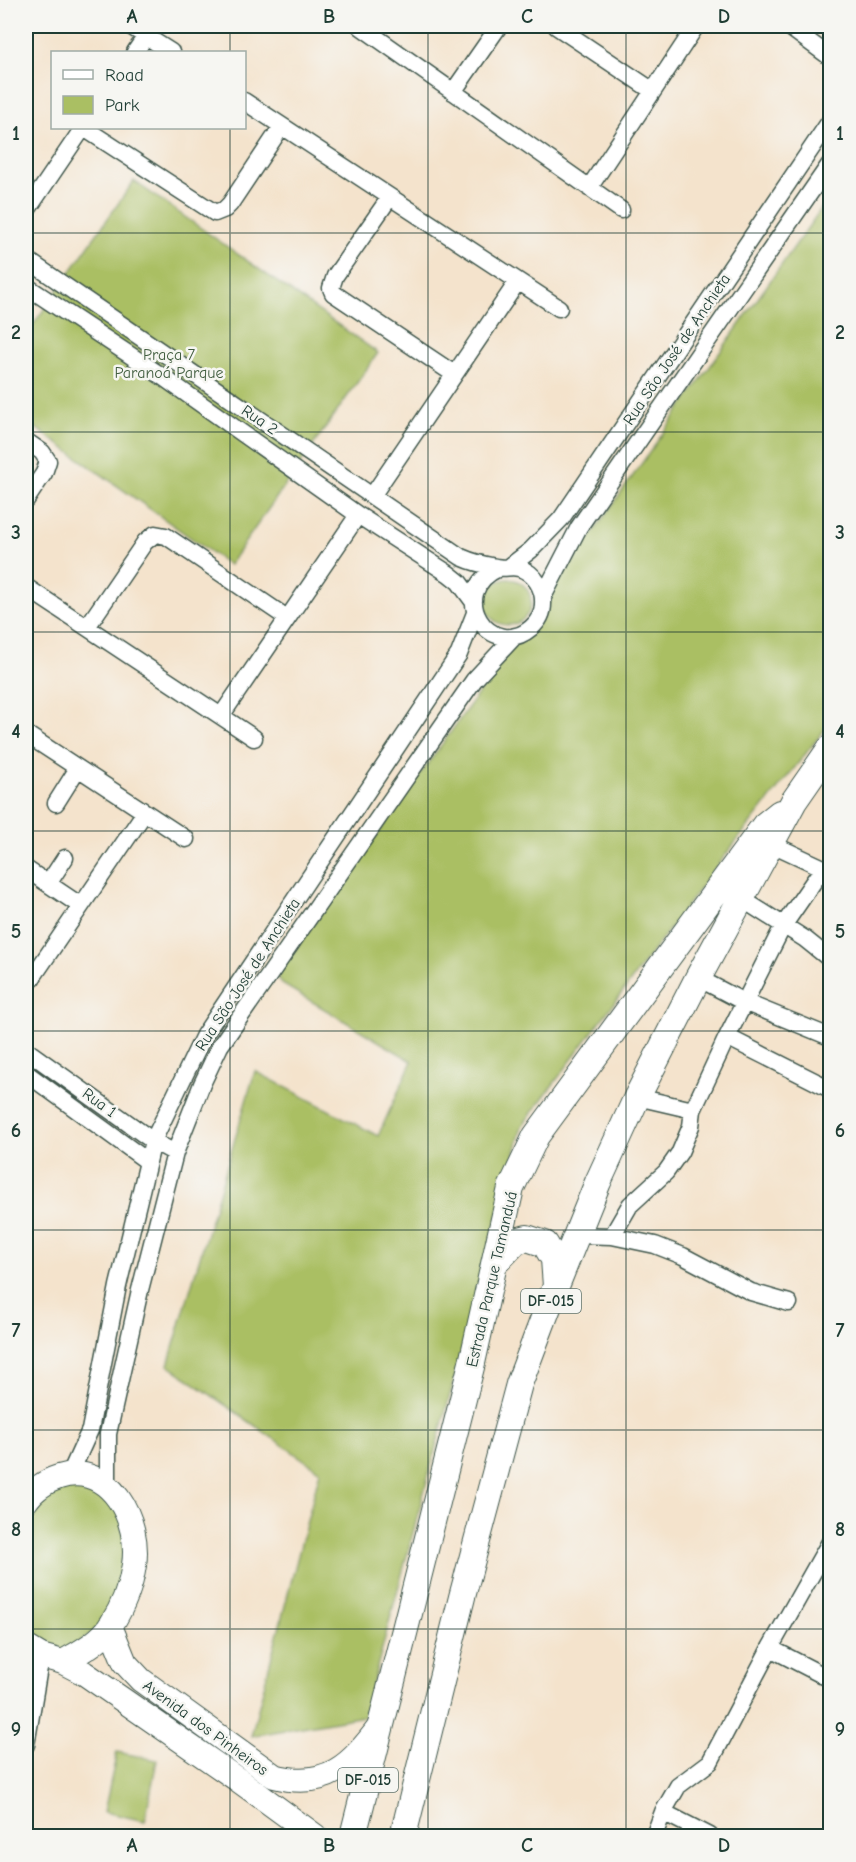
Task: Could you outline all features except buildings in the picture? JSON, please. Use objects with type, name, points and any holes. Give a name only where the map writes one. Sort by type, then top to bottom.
[{"type":"main road","name":"Estrada Parque Tamanduá","points":[[403,1836],[462,1597],[519,1384],[556,1286],[598,1182],[637,1097],[698,978],[794,801],[831,749]]},
{"type":"main road","name":"Estrada Parque Tamanduá","points":[[353,1836],[472,1363],[511,1188],[536,1136],[765,825],[794,801]]},
{"type":"main road","points":[[493,1266],[516,1241],[527,1238],[544,1244],[554,1259],[556,1286]]},
{"type":"street","points":[[130,26],[169,51]]},
{"type":"street","points":[[360,26],[621,210]]},
{"type":"street","points":[[453,92],[499,26]]},
{"type":"street","points":[[556,26],[653,91]]},
{"type":"street","points":[[589,188],[696,26]]},
{"type":"street","points":[[788,26],[831,57]]},
{"type":"street","points":[[825,26],[831,30]]},
{"type":"street","points":[[136,51],[146,36]]},
{"type":"street","points":[[246,102],[559,308]]},
{"type":"street","name":"Rua São José de Anchieta","points":[[70,1474],[90,1430],[118,1286],[153,1141],[204,1035],[459,654],[474,607],[475,590],[481,580],[489,573],[504,567],[531,550],[561,519],[831,121]]},
{"type":"street","points":[[85,129],[215,213],[230,204],[282,126]]},
{"type":"street","points":[[26,212],[82,129]]},
{"type":"street","name":"Rua São José de Anchieta","points":[[108,1486],[108,1434],[174,1153],[220,1047],[474,680],[516,636],[534,626],[543,608],[543,597],[579,527],[831,164]]},
{"type":"street","points":[[390,197],[335,276],[331,288],[333,293],[454,374]]},
{"type":"street","name":"Rua 2","points":[[26,259],[461,557],[504,567]]},
{"type":"street","points":[[221,716],[287,618],[362,518],[454,374],[518,281]]},
{"type":"street","name":"Rua 2","points":[[26,285],[160,375],[362,518],[449,574],[459,582],[474,607]]},
{"type":"street","points":[[26,441],[42,452],[48,461],[44,473],[26,500]]},
{"type":"street","points":[[87,627],[145,542],[155,534],[166,536],[287,618]]},
{"type":"street","points":[[504,567],[519,568],[528,573],[535,579],[543,597]]},
{"type":"street","points":[[26,587],[255,738]]},
{"type":"street","points":[[474,607],[479,622],[495,635],[516,636]]},
{"type":"street","points":[[26,734],[186,839]]},
{"type":"street","points":[[56,803],[78,768]]},
{"type":"street","points":[[26,987],[145,812]]},
{"type":"street","points":[[612,1236],[630,1205],[666,1172],[680,1152],[691,1126],[693,1110],[783,926],[827,870],[772,844]]},
{"type":"street","points":[[48,884],[65,858]]},
{"type":"street","points":[[26,869],[81,906]]},
{"type":"street","points":[[742,899],[805,939],[831,959]]},
{"type":"street","points":[[698,978],[744,1002],[831,1037]]},
{"type":"street","points":[[727,1037],[831,1089]]},
{"type":"street","name":"Rua 1","points":[[26,1050],[153,1141],[174,1153]]},
{"type":"street","name":"Rua 1","points":[[26,1073],[147,1161]]},
{"type":"street","points":[[637,1097],[693,1110]]},
{"type":"street","points":[[578,1235],[612,1236],[664,1248],[751,1292],[789,1303]]},
{"type":"street","points":[[26,1744],[43,1655],[90,1646],[110,1626],[130,1586],[135,1563],[134,1541],[123,1505],[108,1486],[90,1475],[70,1474],[53,1479],[27,1494]]},
{"type":"street","points":[[654,1836],[663,1812],[678,1786],[710,1762],[770,1648],[831,1542]]},
{"type":"street","name":"Avenida dos Pinheiros","points":[[110,1626],[125,1663],[141,1680],[274,1776],[295,1781],[332,1774],[359,1754],[382,1723]]},
{"type":"street","points":[[770,1648],[831,1679]]},
{"type":"street","name":"Avenida dos Pinheiros","points":[[43,1655],[84,1673],[315,1836]]},
{"type":"street","points":[[663,1812],[710,1836]]},
{"type":"green space","name":"Praça 7 Paranoá Parque","points":[[134,181],[378,353],[229,565],[26,421],[26,335]]},
{"type":"green space","points":[[830,196],[830,723],[716,867],[522,1126],[364,1716],[251,1736],[320,1471],[168,1365],[255,1071],[378,1136],[412,1061],[282,984],[278,978],[279,972]]},
{"type":"green space","points":[[508,579],[524,586],[531,602],[524,618],[508,625],[492,618],[485,602],[492,586]]},
{"type":"green space","points":[[89,1480],[120,1509],[129,1561],[106,1622],[63,1655],[26,1641],[26,1511],[35,1496]]},
{"type":"green space","points":[[117,1752],[157,1760],[145,1821],[104,1812]]}]
